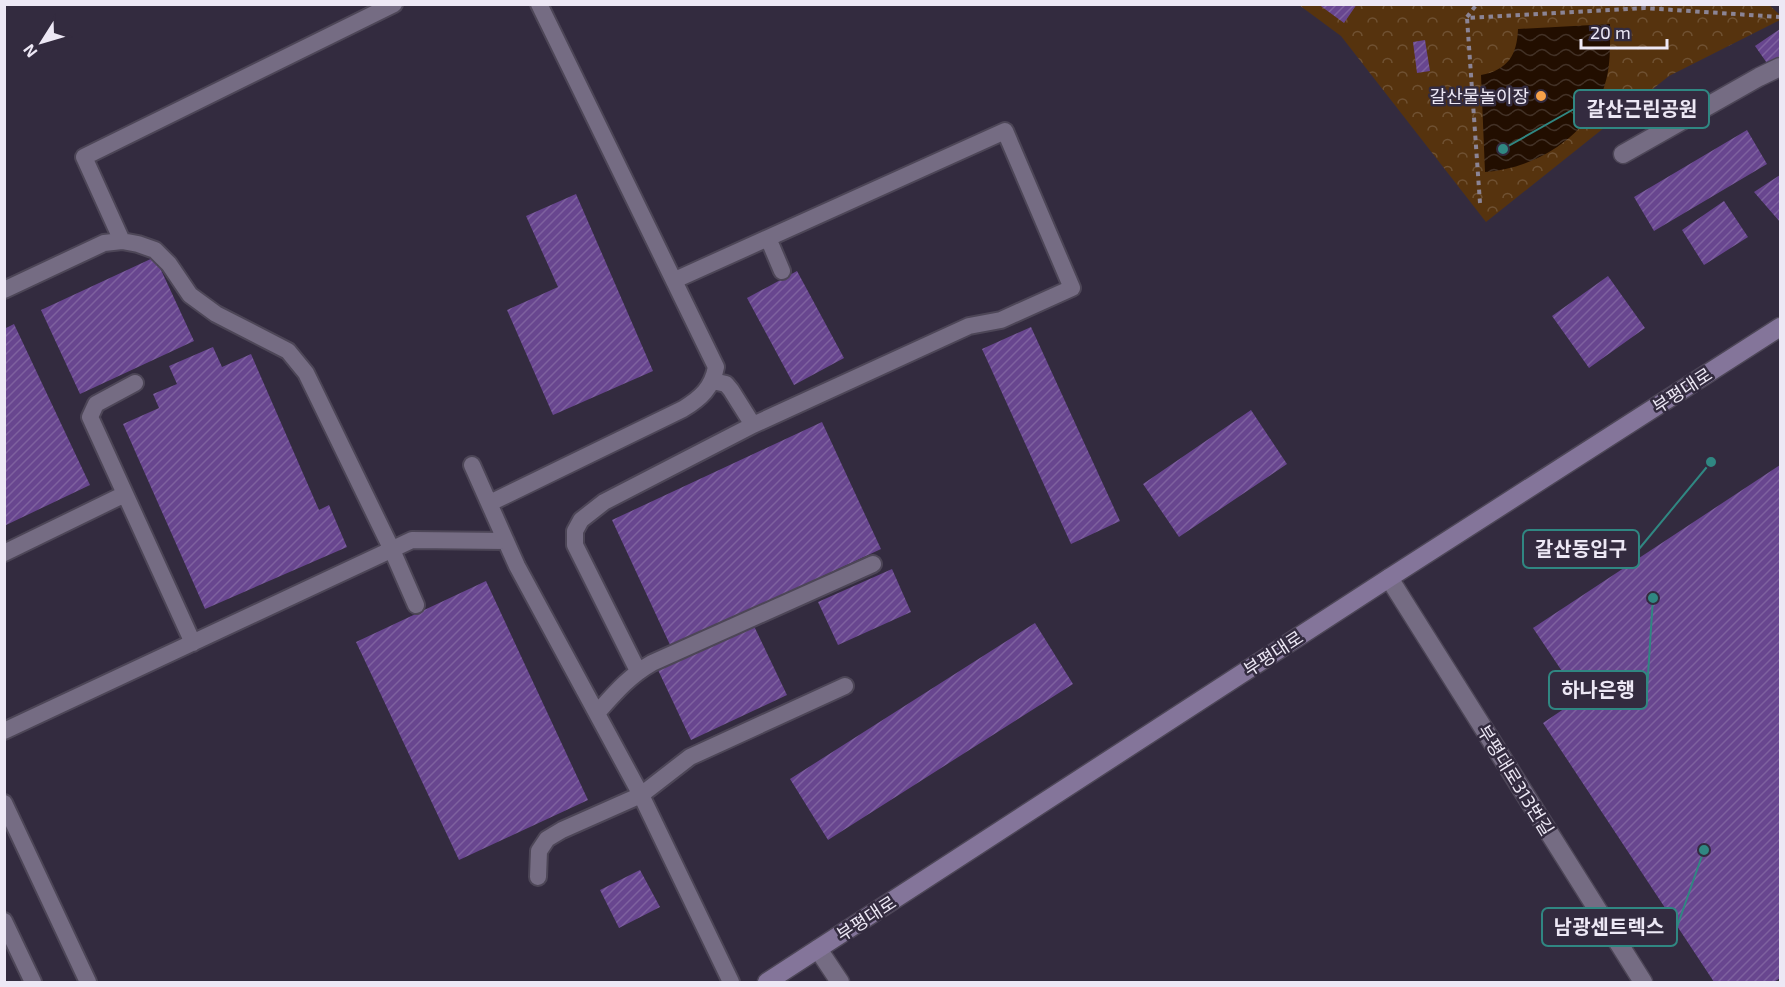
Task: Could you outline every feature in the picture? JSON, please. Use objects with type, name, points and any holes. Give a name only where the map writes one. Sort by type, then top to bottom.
[{"type":"main road","name":"부평대로","points":[[767,982],[1780,327]]},
{"type":"street","points":[[1623,154],[1780,67]]},
{"type":"street","name":"부평대로313번길","points":[[1389,578],[1643,982]]},
{"type":"street","points":[[818,949],[840,982]]},
{"type":"lane","points":[[122,241],[84,157],[394,4]]},
{"type":"lane","points":[[490,503],[683,409],[700,398],[713,381],[716,367],[539,4]]},
{"type":"lane","points":[[638,671],[575,545],[575,531],[581,520],[604,502],[753,425],[969,327],[1001,320],[1072,288],[1005,131],[675,280]]},
{"type":"lane","points":[[768,238],[782,271]]},
{"type":"lane","points":[[4,290],[104,243],[122,241],[138,244],[155,250],[169,264],[190,295],[216,314],[288,351],[306,373],[392,549],[416,605]]},
{"type":"lane","points":[[713,381],[726,384],[753,425]]},
{"type":"lane","points":[[135,383],[96,404],[90,417],[194,643]]},
{"type":"lane","points":[[472,465],[517,566],[641,795],[731,982]]},
{"type":"lane","points":[[4,553],[125,494]]},
{"type":"lane","points":[[4,731],[412,540],[506,541]]},
{"type":"lane","points":[[597,713],[624,682],[638,671],[662,658],[873,564]]},
{"type":"lane","points":[[538,877],[538,851],[546,839],[641,795],[690,757],[845,686]]},
{"type":"lane","points":[[4,803],[88,982]]},
{"type":"lane","points":[[4,921],[33,982]]},
{"type":"path","points":[[1477,4],[1467,18],[1480,203]]},
{"type":"path","points":[[1467,18],[1642,6],[1780,17]]},
{"type":"green space","points":[[1768,4],[1780,15],[1780,20],[1669,76],[1486,222],[1341,36],[1299,5]]},
{"type":"water","name":"갈산물놀이장","points":[[1610,24],[1607,77],[1598,102],[1587,119],[1558,146],[1541,156],[1523,164],[1485,172],[1481,75],[1498,69],[1509,60],[1516,46],[1518,29]]},
{"type":"building","points":[[1318,4],[1357,4],[1344,23]]},
{"type":"building","points":[[1780,29],[1780,58],[1769,66],[1755,46]]},
{"type":"building","points":[[1425,40],[1430,71],[1417,73],[1413,42]]},
{"type":"building","points":[[1747,130],[1767,164],[1654,231],[1634,197]]},
{"type":"building","points":[[1780,175],[1780,222],[1754,192]]},
{"type":"building","points":[[576,194],[653,371],[553,415],[507,310],[558,287],[526,216]]},
{"type":"building","points":[[1724,201],[1748,237],[1704,265],[1682,230]]},
{"type":"building","points":[[155,257],[194,341],[80,394],[41,310]]},
{"type":"building","points":[[797,271],[844,358],[794,385],[747,298]]},
{"type":"building","points":[[1608,276],[1645,328],[1589,368],[1552,316]]},
{"type":"building","points":[[14,324],[90,485],[4,526],[4,329]]},
{"type":"building","points":[[1031,327],[1120,521],[1071,544],[982,349]]},
{"type":"building","points":[[213,347],[222,367],[251,354],[319,510],[329,505],[347,547],[205,609],[123,424],[159,408],[153,394],[177,384],[169,366]]},
{"type":"building","points":[[1251,410],[1287,464],[1179,537],[1143,484]]},
{"type":"building","points":[[822,422],[881,549],[671,647],[612,520]]},
{"type":"building","points":[[1780,465],[1780,978],[1774,982],[1714,982],[1543,723],[1580,698],[1533,628]]},
{"type":"building","points":[[892,569],[911,612],[838,645],[818,602]]},
{"type":"building","points":[[486,581],[588,800],[459,860],[356,642]]},
{"type":"building","points":[[1035,623],[1073,684],[828,840],[790,779]]},
{"type":"building","points":[[753,624],[787,695],[691,740],[658,670]]},
{"type":"building","points":[[640,870],[660,907],[619,928],[600,890]]},
{"type":"place","name":"갈산물놀이장","points":[[1541,96]]},
{"type":"place","name":"갈산근린공원","points":[[1503,149]]},
{"type":"place","name":"갈산동입구","points":[[1711,462]]},
{"type":"place","name":"하나은행","points":[[1653,598]]},
{"type":"place","name":"남광센트렉스","points":[[1704,850]]}]
